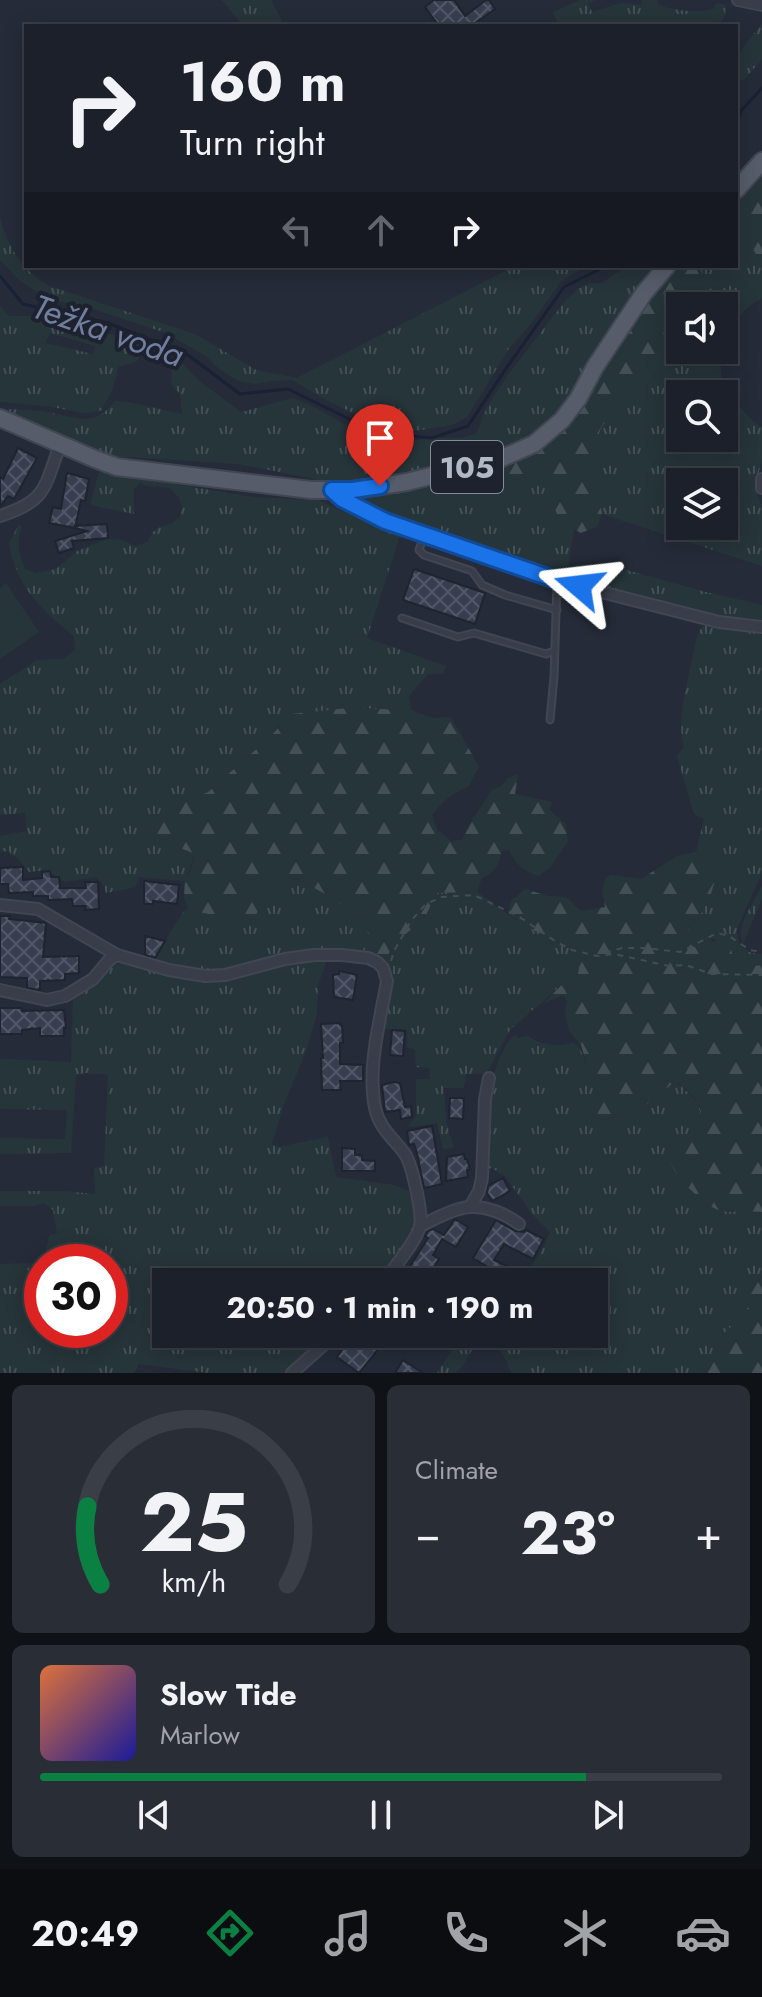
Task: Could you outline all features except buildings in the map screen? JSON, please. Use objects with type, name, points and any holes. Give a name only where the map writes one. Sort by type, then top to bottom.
[{"type":"main road","points":[[738,188],[762,161]]},
{"type":"main road","name":"105","points":[[0,418],[117,467],[311,490],[353,490],[407,482],[502,458],[534,444],[562,420],[578,399],[595,367],[644,293],[665,268]]},
{"type":"street","points":[[738,0],[762,5]]},
{"type":"street","points":[[0,516],[28,506],[37,499],[44,489],[60,445]]},
{"type":"street","points":[[762,479],[762,488]]},
{"type":"street","points":[[332,490],[342,499],[385,521],[557,580],[719,622],[762,627]]},
{"type":"street","points":[[0,905],[38,909],[117,955],[169,970],[205,976],[225,975],[285,959],[314,955],[342,955],[377,962],[386,977],[373,1067],[375,1110],[379,1122],[405,1154],[410,1166],[420,1226],[393,1268]]},
{"type":"street","points":[[0,990],[47,1000],[65,996],[93,979],[117,955]]},
{"type":"street","points":[[470,1207],[482,1178],[485,1099],[489,1078]]},
{"type":"street","points":[[420,1226],[470,1207],[499,1212],[519,1224]]},
{"type":"street","points":[[292,1373],[320,1348]]},
{"type":"lane","points":[[424,536],[419,550],[424,555],[472,571],[482,585],[505,595],[557,610]]},
{"type":"lane","points":[[550,720],[557,580]]},
{"type":"lane","points":[[402,618],[458,637],[474,633],[546,654],[554,651]]},
{"type":"path","points":[[386,977],[394,951],[411,921],[425,905],[441,897],[474,895],[518,916],[572,950],[614,954],[669,966],[686,965],[711,974],[762,975]]},
{"type":"path","points":[[601,955],[622,948],[680,952],[717,933],[729,936],[750,950],[762,952]]},
{"type":"green space","points":[[222,0],[271,0],[283,24],[241,24]]},
{"type":"green space","points":[[580,0],[597,0],[588,3],[592,12],[621,3],[641,5],[642,0],[658,0],[658,5],[692,11],[713,9],[716,3],[726,5],[720,24],[558,24],[553,12]]},
{"type":"green space","points":[[762,24],[762,59],[743,81],[738,79],[740,54]]},
{"type":"green space","points":[[762,176],[762,265],[744,233],[749,222],[738,211],[738,202]]},
{"type":"green space","points":[[738,211],[749,222],[744,233],[762,265],[762,298],[738,317],[738,292],[713,292],[699,268],[738,268]]},
{"type":"green space","points":[[0,219],[24,268],[49,286],[195,334],[256,370],[297,378],[511,268],[583,268],[562,280],[510,347],[467,417],[452,425],[393,432],[292,380],[255,384],[239,381],[220,370],[206,356],[166,333],[38,293],[18,279],[0,260]]},
{"type":"green space","points":[[624,268],[655,268],[628,304],[574,393],[549,424],[510,449],[397,477],[336,486],[238,464],[106,457],[10,414],[9,409],[42,411],[84,419],[99,415],[115,401],[182,414],[180,394],[172,385],[173,354],[199,381],[241,412],[293,398],[374,441],[387,443],[460,438],[476,434],[487,407],[508,375],[564,302],[579,288],[590,283],[602,283]]},
{"type":"green space","points":[[676,268],[699,268],[713,292],[666,292],[666,355],[615,407],[601,428],[592,452],[602,514],[597,527],[581,533],[559,517],[545,485],[536,473],[530,470],[510,476],[500,466],[539,447],[567,423],[644,306]]},
{"type":"green space","points":[[0,306],[9,316],[71,320],[144,343],[144,352],[136,362],[118,367],[113,388],[101,411],[83,413],[0,402]],"holes":[[[50,333],[95,346],[93,354],[45,343]]]},
{"type":"green space","points":[[666,356],[666,364],[721,364],[723,380],[666,380],[666,452],[738,452],[738,404],[762,427],[757,493],[762,508],[762,566],[682,540],[738,540],[738,468],[666,468],[666,535],[602,514],[593,476],[594,443],[619,401],[642,376]]},
{"type":"green space","points":[[500,466],[520,476],[530,470],[542,477],[565,524],[574,529],[568,567],[605,564],[762,605],[762,624],[736,622],[555,575],[392,520],[363,507],[359,501],[363,497]]},
{"type":"green space","points":[[99,472],[253,497],[318,500],[401,533],[367,638],[446,666],[443,674],[428,674],[409,696],[411,710],[348,708],[280,725],[208,792],[159,814],[146,833],[195,854],[185,881],[138,877],[136,887],[106,893],[96,877],[65,882],[47,870],[29,872],[9,851],[0,852],[0,836],[27,831],[25,813],[0,815],[0,684],[37,660],[63,659],[75,650],[74,636],[41,607],[17,572],[9,543],[19,524],[22,527],[18,543],[21,558],[25,569],[36,573],[56,569],[77,551],[106,539],[121,540],[136,546],[147,542],[159,527],[171,524],[180,517],[182,506],[170,488],[143,485],[141,482],[134,489],[134,514],[90,505]]},
{"type":"green space","points":[[6,583],[39,632],[0,659],[0,588]]},
{"type":"green space","points":[[707,622],[762,635],[762,872],[737,929],[743,948],[762,954],[762,965],[737,965],[731,947],[713,939],[693,948],[690,944],[688,929],[696,921],[718,866],[696,852],[704,819],[694,814],[677,756],[684,747],[682,709],[695,643],[699,631]]},
{"type":"green space","points":[[348,708],[411,710],[432,718],[451,717],[479,767],[468,787],[448,798],[432,815],[437,829],[451,841],[462,840],[492,790],[518,774],[515,794],[552,802],[549,810],[565,823],[568,841],[550,868],[538,876],[520,866],[509,850],[502,851],[496,868],[482,878],[477,892],[437,893],[426,915],[390,949],[387,962],[364,953],[367,928],[357,915],[296,879],[278,877],[269,886],[256,915],[228,918],[188,908],[184,897],[185,878],[195,854],[146,834],[158,814],[208,792],[269,738],[291,714]]},
{"type":"green space","points":[[696,852],[718,865],[709,900],[688,929],[692,936],[690,944],[693,947],[721,942],[731,947],[737,965],[762,965],[762,1212],[718,1210],[693,1193],[677,1174],[670,1156],[672,1149],[695,1128],[701,1115],[698,1103],[678,1083],[673,1083],[633,1112],[602,1118],[596,1112],[593,1086],[581,1045],[569,1031],[565,1012],[567,1001],[564,995],[543,1003],[578,974],[580,961],[577,947],[535,931],[508,914],[511,901],[525,889],[548,896],[566,897],[581,911],[605,907],[602,890],[606,877],[641,879],[677,856]]},
{"type":"green space","points":[[278,877],[297,880],[315,888],[361,919],[367,926],[368,942],[364,953],[224,972],[154,963],[174,925],[188,908],[194,911],[269,886]]},
{"type":"green space","points":[[762,886],[762,899],[743,944],[743,922]]},
{"type":"green space","points":[[477,892],[516,920],[577,947],[580,961],[578,974],[510,1030],[486,1074],[466,1074],[464,1088],[444,1088],[446,1121],[454,1148],[443,1149],[437,1123],[408,1126],[416,1116],[416,1079],[430,1079],[429,1068],[416,1067],[415,1050],[407,1047],[407,1030],[384,1029],[387,996],[393,978],[387,962],[389,949],[426,915],[437,893]]},
{"type":"green space","points":[[323,959],[326,963],[318,985],[317,1014],[306,1051],[272,1144],[278,1147],[328,1137],[336,1177],[394,1185],[411,1192],[415,1211],[413,1230],[388,1268],[152,1268],[152,1348],[314,1348],[286,1373],[208,1373],[138,1364],[133,1373],[0,1373],[0,1264],[24,1263],[24,1348],[128,1348],[128,1244],[47,1244],[49,1235],[57,1233],[53,1210],[44,1203],[0,1206],[0,1191],[95,1194],[94,1168],[104,1166],[108,1075],[76,1075],[71,1153],[0,1154],[0,1138],[65,1139],[67,1110],[0,1109],[0,1059],[71,1062],[73,997],[97,983],[114,965],[122,963],[214,981],[294,962]]},
{"type":"green space","points":[[514,1035],[519,1038],[528,1036],[550,1045],[574,1042],[586,1062],[596,1107],[602,1118],[633,1112],[673,1083],[677,1083],[698,1103],[701,1111],[697,1126],[670,1151],[689,1189],[718,1210],[762,1212],[762,1276],[751,1290],[750,1308],[737,1321],[707,1373],[511,1373],[499,1348],[608,1348],[608,1268],[530,1268],[550,1232],[531,1213],[506,1177],[492,1168],[488,1169],[489,1099],[504,1049]]},
{"type":"green space","points":[[762,1277],[762,1373],[707,1373],[718,1339],[750,1308],[751,1290]]},
{"type":"green space","points":[[454,1348],[473,1348],[455,1373],[437,1373]]},
{"type":"waterway","name":"Težka voda","points":[[738,120],[741,111],[762,88]]},
{"type":"waterway","name":"Težka voda","points":[[0,276],[23,304],[108,323],[188,355],[240,394],[288,389],[378,433],[432,438],[468,426],[564,287],[602,268]]},
{"type":"route","points":[[380,486],[332,490],[342,499],[385,521],[579,586]]}]
